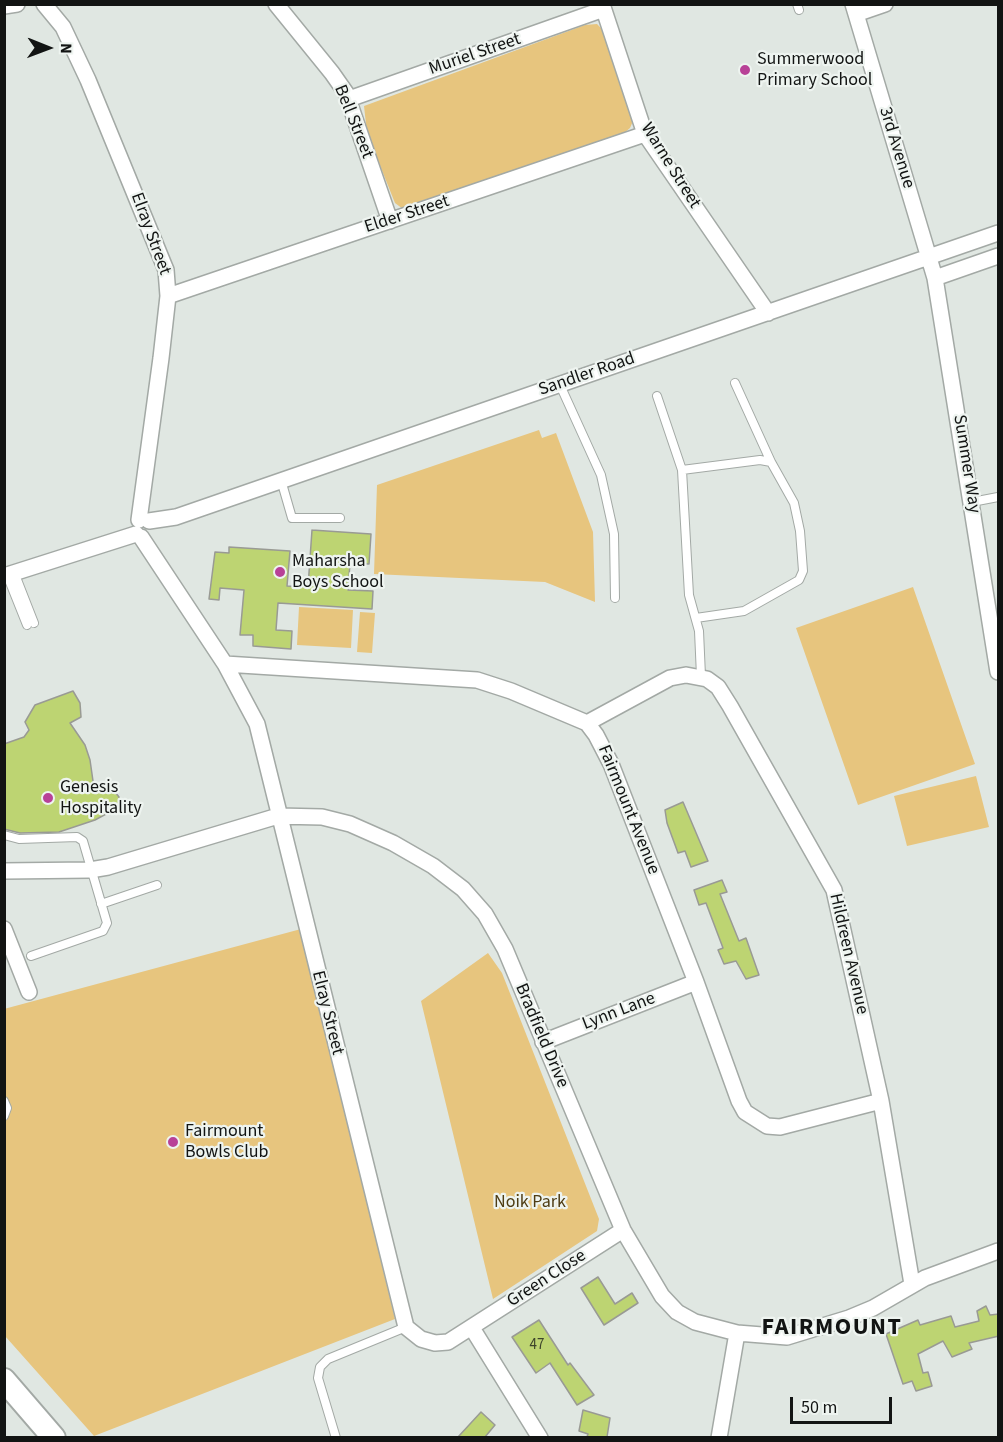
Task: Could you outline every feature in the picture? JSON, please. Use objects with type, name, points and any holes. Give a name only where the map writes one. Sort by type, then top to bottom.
[{"type":"main road","points":[[4,1380],[54,1437]]},
{"type":"street","points":[[4,6],[17,4]]},
{"type":"street","name":"Elray Street","points":[[44,4],[63,27],[88,80],[163,258],[168,296],[145,485],[143,528],[155,558],[225,664],[257,724],[406,1327]]},
{"type":"street","name":"Bell Street","points":[[276,4],[332,73],[349,99],[390,221]]},
{"type":"street","points":[[855,10],[885,4]]},
{"type":"street","name":"Muriel Street","points":[[349,99],[602,7]]},
{"type":"street","name":"Warne Street","points":[[602,7],[645,134],[768,313]]},
{"type":"street","name":"3rd Avenue","points":[[855,10],[929,257]]},
{"type":"street","name":"Elder Street","points":[[168,296],[645,134]]},
{"type":"street","name":"Sandler Road","points":[[9,574],[999,233]]},
{"type":"street","points":[[935,278],[999,256]]},
{"type":"street","name":"Summer Way","points":[[929,257],[935,278],[999,672]]},
{"type":"street","name":"Fairmount Avenue","points":[[225,664],[477,680],[511,691],[587,723],[597,735],[611,765],[696,982],[739,1101],[755,1120],[780,1127],[881,1101]]},
{"type":"street","points":[[587,723],[670,678],[686,675],[701,676]]},
{"type":"street","name":"Hildreen Avenue","points":[[701,676],[718,687],[730,706],[831,883],[881,1101],[912,1284]]},
{"type":"street","name":"Bradfield Drive","points":[[4,871],[90,870],[278,816],[322,817],[350,824],[393,843],[448,876],[485,914],[505,949],[622,1230],[662,1296],[677,1312],[695,1322],[737,1333],[782,1337],[822,1328],[873,1308],[912,1284],[999,1251]]},
{"type":"street","points":[[4,929],[29,992]]},
{"type":"street","name":"Lynn Lane","points":[[543,1042],[696,982]]},
{"type":"street","name":"Green Close","points":[[406,1327],[421,1339],[435,1343],[448,1342],[622,1230]]},
{"type":"street","points":[[472,1328],[540,1437]]},
{"type":"street","points":[[719,1437],[737,1333]]},
{"type":"lane","points":[[696,618],[744,610],[801,577],[797,512],[789,491],[771,462],[735,383]]},
{"type":"lane","points":[[560,384],[601,475],[614,534],[615,598]]},
{"type":"lane","points":[[657,396],[682,470],[689,595],[700,641],[701,676]]},
{"type":"lane","points":[[682,470],[760,460],[771,462]]},
{"type":"lane","points":[[281,480],[292,518],[340,518]]},
{"type":"lane","points":[[972,502],[999,497]]},
{"type":"lane","points":[[9,574],[31,624]]},
{"type":"lane","points":[[4,835],[19,838],[77,837],[86,846],[90,870],[107,923],[103,931],[31,956]]},
{"type":"lane","points":[[101,904],[157,885]]},
{"type":"lane","points":[[4,1101],[7,1108],[4,1116]]},
{"type":"lane","points":[[336,1437],[318,1378],[320,1367],[328,1359],[406,1327]]},
{"type":"green space","points":[[597,24],[604,31],[633,121],[630,128],[622,135],[403,209],[395,203],[367,133],[364,106],[585,25]]},
{"type":"green space","points":[[539,430],[542,438],[556,433],[593,532],[595,602],[545,582],[374,574],[377,485]]},
{"type":"green space","points":[[913,587],[975,764],[858,805],[796,628]]},
{"type":"green space","points":[[299,607],[353,610],[351,648],[297,645]]},
{"type":"green space","points":[[360,612],[375,613],[372,653],[357,652]]},
{"type":"green space","points":[[976,776],[989,827],[907,846],[894,796]]},
{"type":"green space","points":[[301,929],[395,1319],[94,1436],[5,1336],[4,1009]]},
{"type":"green space","name":"Noik Park","points":[[488,953],[502,973],[599,1219],[597,1231],[493,1299],[421,1001]]},
{"type":"building","points":[[312,530],[371,534],[369,564],[350,563],[348,590],[373,591],[372,609],[278,603],[276,630],[292,631],[291,649],[253,646],[253,635],[240,635],[244,590],[220,588],[219,600],[209,599],[215,552],[229,553],[229,547],[290,551],[287,586],[308,587]]},
{"type":"building","points":[[73,691],[80,703],[81,717],[70,723],[85,745],[90,760],[94,788],[108,783],[119,797],[119,807],[95,820],[59,832],[20,833],[4,829],[4,744],[24,737],[29,730],[25,722],[35,705]]},
{"type":"building","points":[[683,802],[708,861],[691,867],[685,851],[678,853],[667,823],[665,810]]},
{"type":"building","points":[[722,880],[727,892],[720,894],[739,941],[746,938],[759,975],[746,979],[736,961],[724,964],[718,950],[723,948],[706,903],[699,905],[694,890]]},
{"type":"building","points":[[598,1277],[615,1304],[632,1293],[638,1303],[604,1325],[581,1288]]},
{"type":"building","points":[[986,1306],[990,1315],[999,1314],[999,1336],[969,1343],[972,1349],[952,1357],[943,1341],[918,1354],[923,1373],[928,1372],[932,1386],[916,1391],[912,1381],[903,1384],[886,1334],[918,1320],[920,1325],[951,1316],[955,1327],[979,1321],[977,1311]]},
{"type":"building","points":[[539,1320],[568,1365],[570,1363],[594,1395],[577,1405],[550,1363],[536,1373],[512,1337]]},
{"type":"building","points":[[583,1410],[610,1418],[607,1437],[587,1437],[588,1434],[579,1431]]},
{"type":"building","points":[[481,1412],[495,1425],[485,1437],[458,1437]]},
{"type":"place","name":"Summerwood Primary School","points":[[745,70]]},
{"type":"place","name":"Maharsha Boys School","points":[[280,572]]},
{"type":"place","name":"Genesis Hospitality","points":[[48,798]]},
{"type":"place","name":"Fairmount Bowls Club","points":[[173,1142]]},
{"type":"district","name":"FAIRMOUNT","points":[[832,1329]]}]
